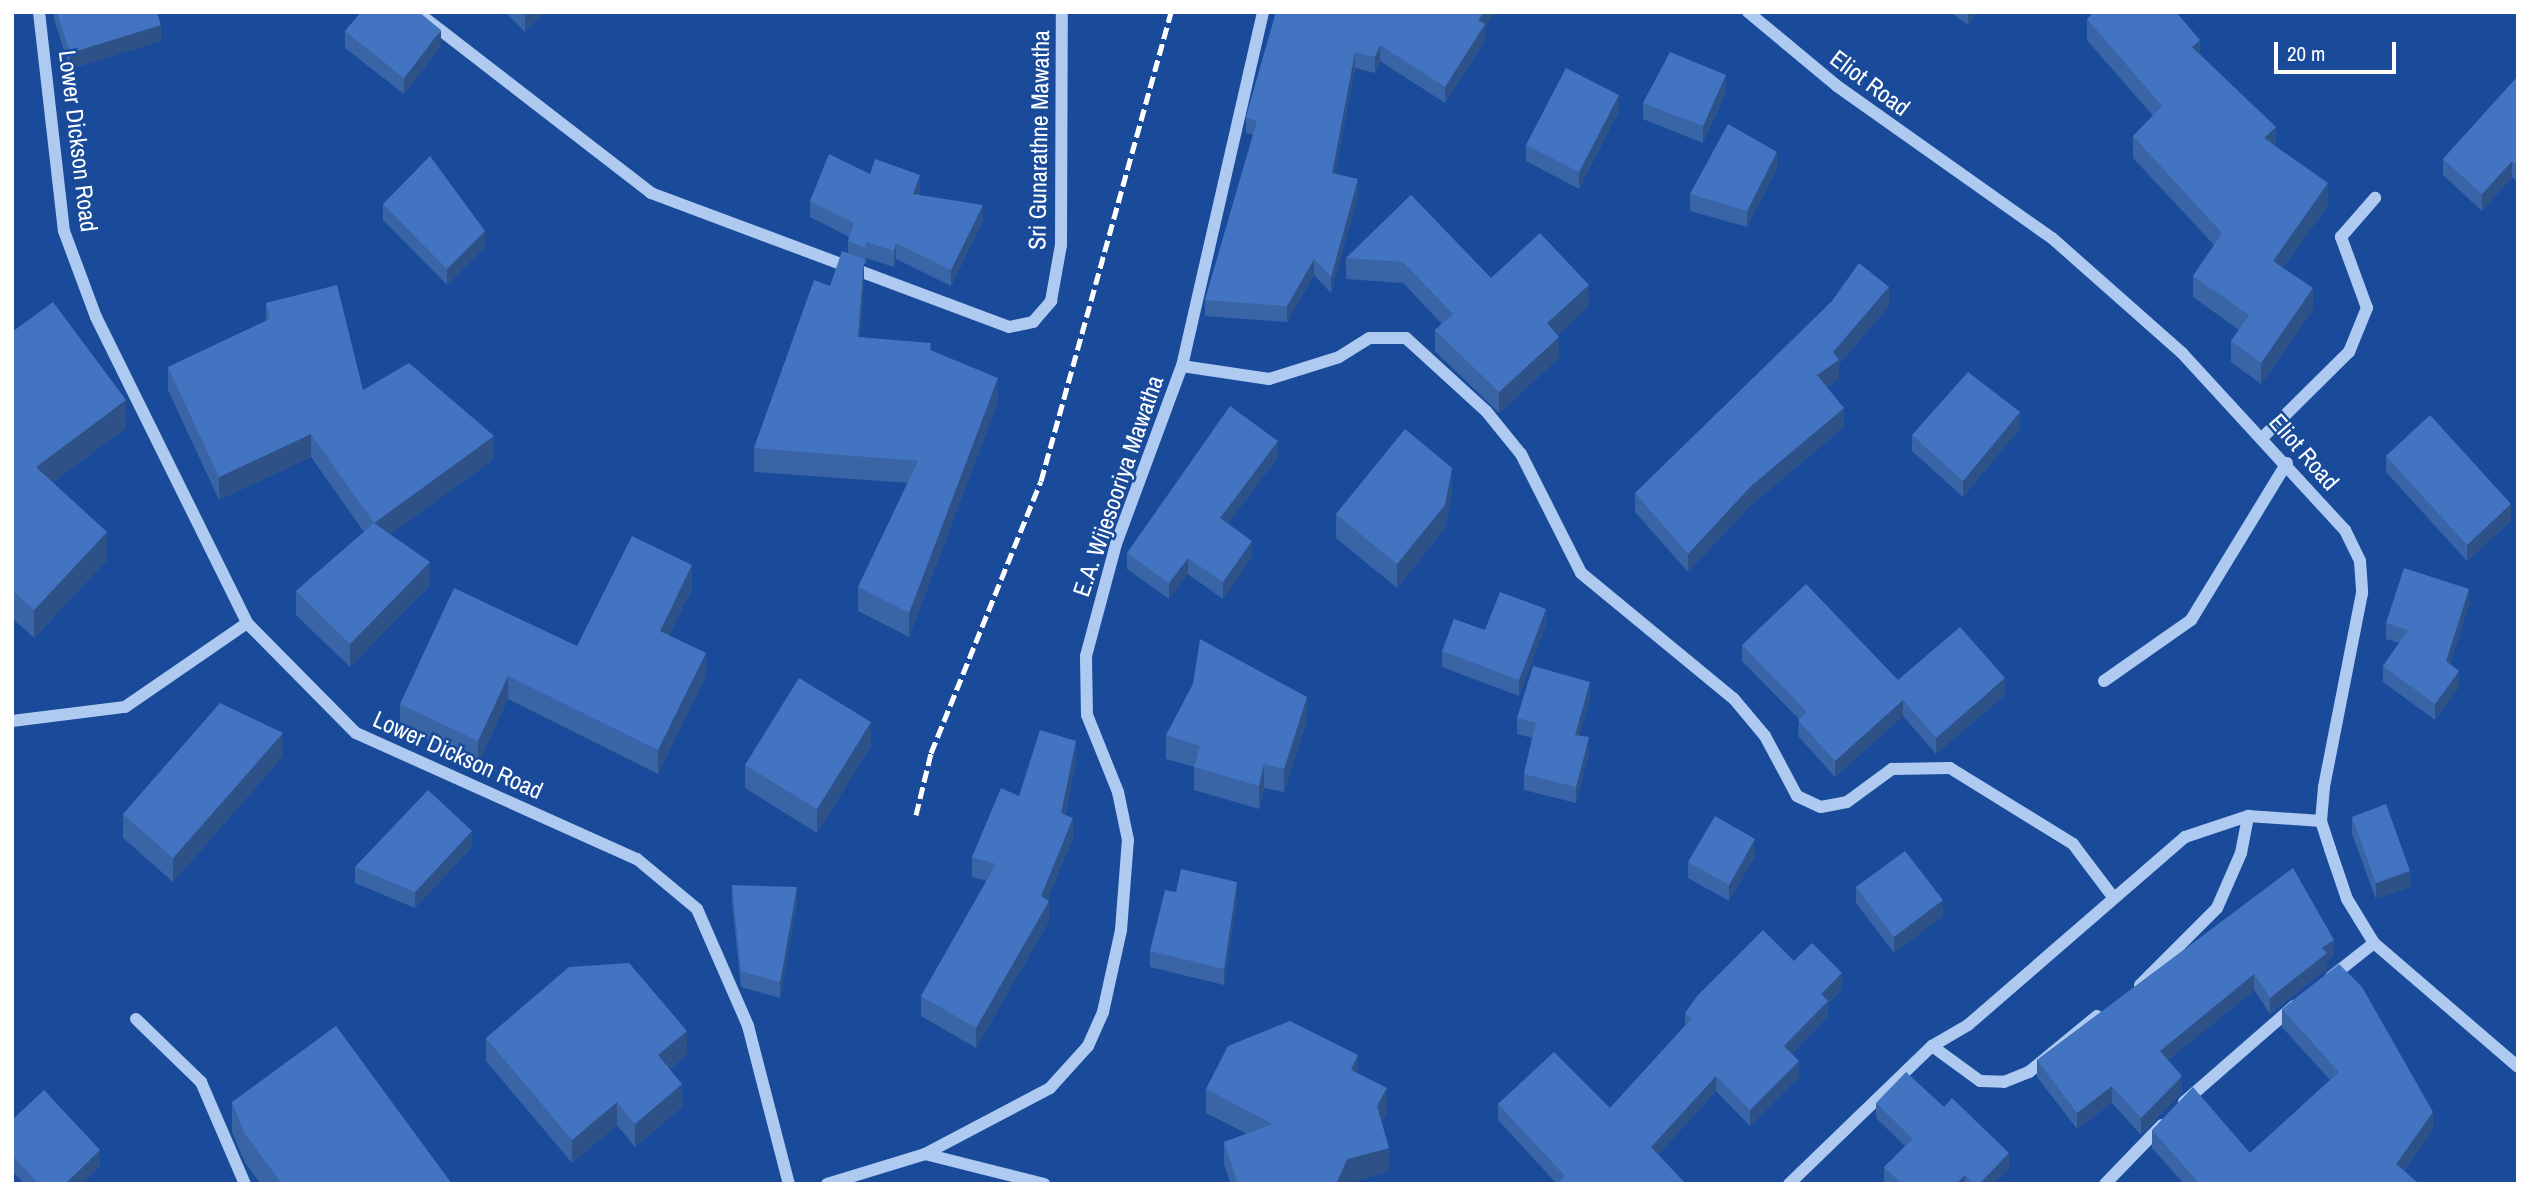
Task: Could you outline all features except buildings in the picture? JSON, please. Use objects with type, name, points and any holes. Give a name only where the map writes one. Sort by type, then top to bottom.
[{"type":"street","name":"Lower Dickson Road","points":[[38,12],[64,231],[96,317],[247,623],[356,733],[637,859],[697,909],[748,1027],[789,1184]]},
{"type":"street","name":"Sri Gunarathne Mawatha","points":[[417,12],[651,193],[1009,327],[1034,321],[1051,301],[1061,245],[1062,12]]},
{"type":"street","name":"E.A. Wijesooriya Mawatha","points":[[827,1184],[925,1154],[1050,1088],[1088,1046],[1103,1012],[1121,930],[1128,840],[1118,792],[1087,715],[1086,656],[1115,544],[1182,366],[1263,12]]},
{"type":"street","name":"Eliot Road","points":[[1748,12],[1837,86],[2052,238],[2182,352],[2264,436],[2344,530],[2360,561],[2354,654],[2321,821],[2347,899],[2374,943],[2518,1067]]},
{"type":"street","points":[[2264,436],[2349,352],[2367,308],[2341,237],[2375,198]]},
{"type":"street","points":[[1182,366],[1269,379],[1339,356],[1370,338],[1406,338],[1486,411],[1521,454],[1581,573],[1734,699],[1765,736],[1797,796],[1821,807],[1847,802],[1892,769],[1950,768],[2073,844],[2113,897]]},
{"type":"street","points":[[2104,681],[2190,620],[2287,463]]},
{"type":"street","points":[[12,721],[125,707],[247,623]]},
{"type":"street","points":[[2124,998],[2217,908],[2241,853],[2248,816]]},
{"type":"street","points":[[1789,1184],[1932,1046],[1968,1026],[2185,837],[2248,816],[2321,821]]},
{"type":"street","points":[[2105,1184],[2218,1067],[2374,943]]},
{"type":"street","points":[[1932,1046],[1980,1082],[2004,1082],[2029,1072],[2107,1010]]},
{"type":"street","points":[[136,1019],[201,1082],[245,1184]]},
{"type":"street","points":[[925,1154],[1044,1184]]},
{"type":"railway","points":[[916,815],[931,753],[1041,481],[1171,12]]}]
